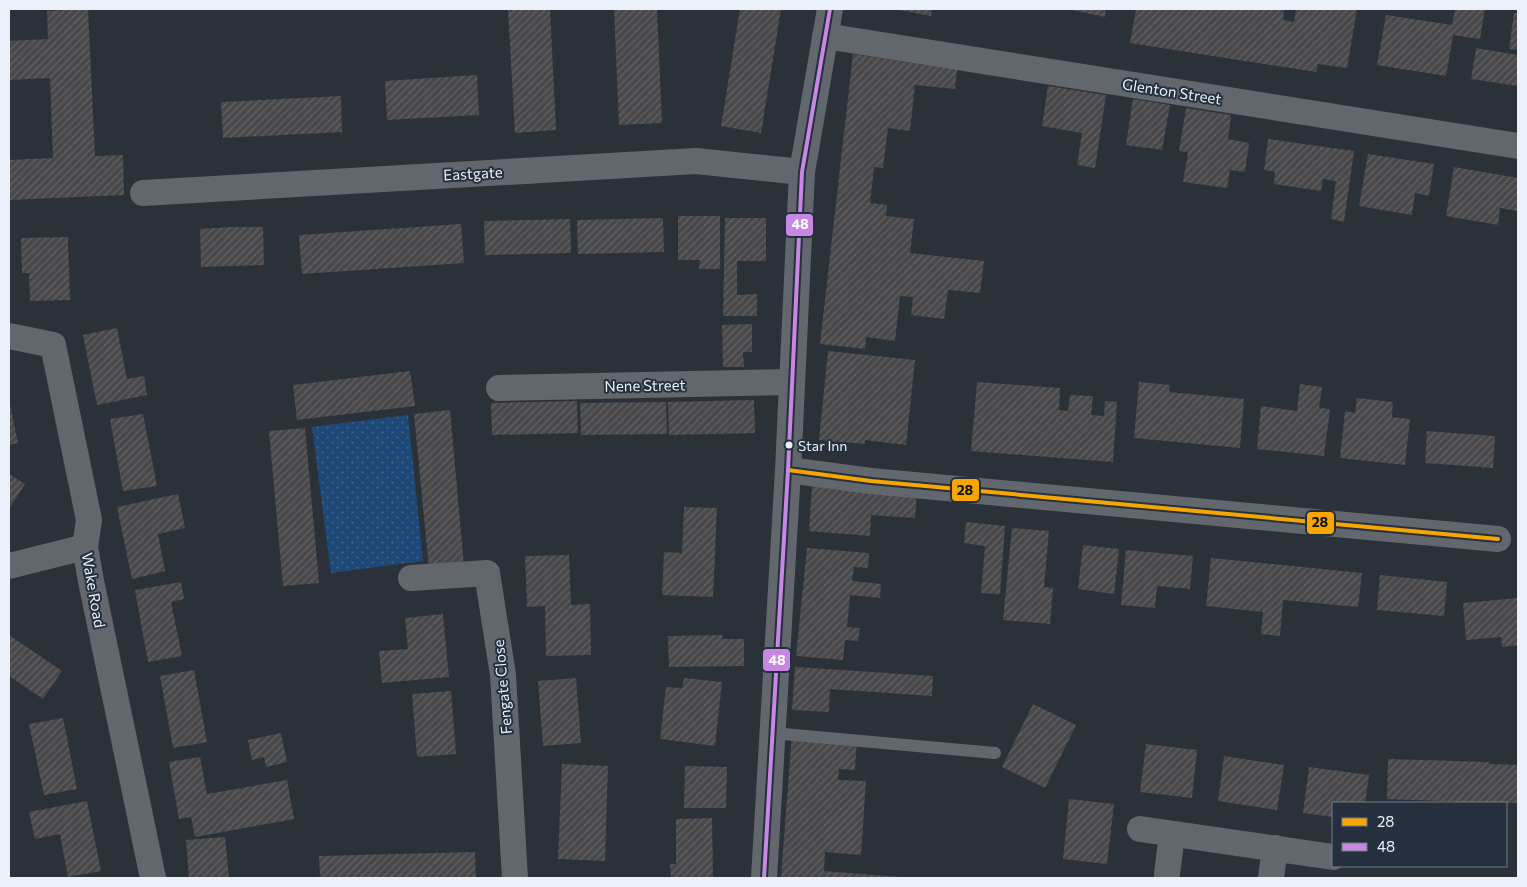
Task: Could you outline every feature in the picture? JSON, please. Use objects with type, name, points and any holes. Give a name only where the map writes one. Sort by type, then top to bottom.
[{"type":"street","points":[[764,878],[788,470],[802,172],[830,9]]},
{"type":"street","name":"Glenton Street","points":[[825,36],[1518,146]]},
{"type":"street","name":"Eastgate","points":[[142,193],[696,160],[802,172]]},
{"type":"street","name":"Wake Road","points":[[9,336],[53,345],[89,520],[85,548],[91,581],[153,878]]},
{"type":"street","name":"Nene Street","points":[[499,388],[792,382]]},
{"type":"street","points":[[788,470],[871,482],[1498,539]]},
{"type":"street","points":[[9,566],[85,548]]},
{"type":"street","name":"Fengate Close","points":[[411,578],[487,573],[503,675],[515,878]]},
{"type":"street","points":[[1140,829],[1332,857]]},
{"type":"street","points":[[1167,874],[1172,834]]},
{"type":"street","points":[[1271,878],[1275,848]]},
{"type":"lane","points":[[772,733],[995,753]]},
{"type":"shaded area","points":[[408,415],[423,561],[331,573],[312,427]]},
{"type":"building","points":[[88,9],[95,156],[123,155],[124,195],[9,200],[9,160],[53,158],[50,78],[9,80],[9,41],[48,39],[47,11]]},
{"type":"building","points":[[508,9],[550,9],[556,130],[515,133]]},
{"type":"building","points":[[614,9],[657,9],[662,123],[619,125]]},
{"type":"building","points":[[740,9],[781,9],[761,133],[721,126]]},
{"type":"building","points":[[894,9],[932,9],[931,16]]},
{"type":"building","points":[[1067,9],[1106,9],[1105,17]]},
{"type":"building","points":[[1136,9],[1284,9],[1283,20],[1294,22],[1296,9],[1357,9],[1347,68],[1318,64],[1316,72],[1130,43]]},
{"type":"building","points":[[1455,9],[1485,9],[1480,39],[1453,35],[1446,76],[1377,65],[1386,15],[1452,25]]},
{"type":"building","points":[[1514,13],[1518,13],[1518,50],[1509,49]]},
{"type":"building","points":[[1476,48],[1518,55],[1518,86],[1471,79]]},
{"type":"building","points":[[853,54],[957,70],[955,89],[915,85],[910,131],[888,128],[883,168],[874,167],[870,203],[887,205],[886,216],[914,219],[910,253],[984,261],[980,293],[948,290],[944,319],[911,315],[913,297],[900,296],[895,341],[866,337],[865,349],[820,344]]},
{"type":"building","points":[[477,75],[479,115],[387,120],[385,81]]},
{"type":"building","points":[[1048,86],[1106,95],[1095,168],[1077,165],[1082,133],[1042,126]]},
{"type":"building","points":[[341,96],[342,132],[223,138],[221,102]]},
{"type":"building","points":[[1133,99],[1170,105],[1162,150],[1126,145]]},
{"type":"building","points":[[1186,108],[1231,115],[1228,139],[1249,143],[1245,172],[1230,170],[1227,188],[1183,182],[1188,152],[1179,151]]},
{"type":"building","points":[[1268,139],[1354,151],[1344,222],[1331,219],[1336,181],[1323,179],[1321,191],[1274,184],[1275,172],[1264,170]]},
{"type":"building","points":[[1368,154],[1434,164],[1429,196],[1415,193],[1412,215],[1359,206]]},
{"type":"building","points":[[1454,167],[1518,178],[1518,211],[1500,208],[1498,225],[1446,216]]},
{"type":"building","points":[[678,216],[720,216],[720,269],[699,269],[700,260],[678,260]]},
{"type":"building","points":[[663,218],[664,252],[578,254],[577,220]]},
{"type":"building","points":[[725,218],[766,218],[766,261],[737,261],[737,295],[757,294],[757,316],[723,316]]},
{"type":"building","points":[[570,219],[571,253],[485,255],[484,221]]},
{"type":"building","points":[[461,224],[464,263],[302,274],[299,235]]},
{"type":"building","points":[[263,227],[264,265],[201,267],[200,229]]},
{"type":"building","points":[[68,237],[70,300],[30,301],[29,273],[22,273],[21,238]]},
{"type":"building","points":[[752,324],[752,352],[743,352],[744,367],[723,367],[722,325]]},
{"type":"building","points":[[117,328],[127,379],[144,376],[147,395],[97,405],[83,335]]},
{"type":"building","points":[[828,351],[915,360],[906,445],[865,440],[865,444],[819,440]]},
{"type":"building","points":[[410,371],[415,406],[297,420],[293,385]]},
{"type":"building","points":[[977,382],[1060,388],[1059,410],[1068,411],[1070,395],[1093,396],[1091,415],[1104,416],[1105,401],[1117,402],[1113,462],[971,451]]},
{"type":"building","points":[[1139,382],[1170,385],[1169,392],[1244,399],[1240,448],[1134,438]]},
{"type":"building","points":[[1300,384],[1322,387],[1319,408],[1330,409],[1324,456],[1257,449],[1261,406],[1297,411]]},
{"type":"building","points":[[1357,398],[1393,402],[1392,417],[1410,419],[1405,465],[1340,458],[1345,411],[1355,413]]},
{"type":"building","points":[[754,400],[755,433],[669,435],[668,402]]},
{"type":"building","points":[[577,401],[578,433],[492,435],[491,403]]},
{"type":"building","points":[[666,402],[667,434],[581,435],[580,403]]},
{"type":"building","points":[[9,405],[18,443],[9,445]]},
{"type":"building","points":[[450,410],[464,566],[429,569],[414,414]]},
{"type":"building","points":[[143,414],[157,486],[123,491],[110,419]]},
{"type":"building","points":[[305,428],[319,583],[283,586],[269,431]]},
{"type":"building","points":[[1427,431],[1495,436],[1493,468],[1425,463]]},
{"type":"building","points":[[9,474],[25,484],[9,509]]},
{"type":"building","points":[[812,485],[917,492],[915,518],[871,515],[870,536],[809,531]]},
{"type":"building","points":[[178,494],[185,528],[158,534],[165,571],[132,579],[117,507]]},
{"type":"building","points":[[684,507],[717,508],[713,597],[662,595],[664,552],[682,553]]},
{"type":"building","points":[[966,522],[1005,526],[1000,594],[981,593],[985,546],[964,543]]},
{"type":"building","points":[[1012,528],[1049,531],[1044,587],[1053,588],[1050,624],[1003,620]]},
{"type":"building","points":[[1083,545],[1119,549],[1114,594],[1078,589]]},
{"type":"building","points":[[807,548],[869,553],[868,568],[854,567],[852,581],[881,584],[880,598],[850,595],[847,627],[860,628],[858,641],[845,640],[843,660],[796,656]]},
{"type":"building","points":[[1126,550],[1193,556],[1190,589],[1157,586],[1155,608],[1121,605]]},
{"type":"building","points":[[569,555],[571,605],[590,604],[591,655],[546,656],[545,606],[527,607],[525,556]]},
{"type":"building","points":[[1211,558],[1362,573],[1358,607],[1283,600],[1280,636],[1261,634],[1263,612],[1206,606]]},
{"type":"building","points":[[1380,575],[1447,582],[1444,616],[1377,610]]},
{"type":"building","points":[[181,582],[184,599],[171,602],[182,656],[148,662],[135,590]]},
{"type":"building","points":[[1518,598],[1518,645],[1502,647],[1501,637],[1466,640],[1463,603]]},
{"type":"building","points":[[443,614],[449,677],[382,683],[379,651],[408,649],[405,618]]},
{"type":"building","points":[[9,635],[62,671],[43,699],[9,676]]},
{"type":"building","points":[[722,635],[722,639],[744,639],[744,666],[669,667],[668,636]]},
{"type":"building","points":[[795,667],[933,676],[932,696],[830,689],[829,712],[792,710]]},
{"type":"building","points":[[194,670],[207,742],[173,748],[160,676]]},
{"type":"building","points":[[576,678],[581,743],[543,746],[538,681]]},
{"type":"building","points":[[684,678],[722,682],[715,746],[660,739],[666,687],[682,688]]},
{"type":"building","points":[[451,691],[456,754],[417,757],[412,694]]},
{"type":"building","points":[[1033,704],[1076,725],[1045,788],[1002,767]]},
{"type":"building","points":[[63,718],[77,789],[44,795],[29,724]]},
{"type":"building","points":[[281,733],[287,762],[266,767],[264,757],[252,760],[248,740]]},
{"type":"building","points":[[792,733],[857,737],[855,770],[839,769],[838,780],[866,781],[861,855],[825,852],[824,871],[901,878],[781,878]]},
{"type":"building","points":[[1146,744],[1197,750],[1192,798],[1140,792]]},
{"type":"building","points":[[1224,756],[1284,765],[1277,810],[1218,801]]},
{"type":"building","points":[[200,757],[207,794],[287,780],[294,819],[195,837],[191,817],[179,819],[169,762]]},
{"type":"building","points":[[1388,759],[1489,762],[1489,764],[1518,765],[1518,803],[1387,799]]},
{"type":"building","points":[[562,764],[608,766],[605,861],[558,859]]},
{"type":"building","points":[[685,766],[727,767],[726,808],[684,808]]},
{"type":"building","points":[[1309,767],[1369,775],[1365,802],[1332,802],[1332,817],[1303,813]]},
{"type":"building","points":[[1069,799],[1114,804],[1107,864],[1063,859]]},
{"type":"building","points":[[87,801],[101,871],[68,877],[60,834],[35,839],[29,812]]},
{"type":"building","points":[[712,818],[713,878],[671,878],[670,864],[676,864],[676,819]]},
{"type":"building","points":[[225,837],[229,878],[189,878],[186,840]]},
{"type":"building","points":[[475,852],[476,878],[320,878],[319,856]]},
{"type":"transit line","name":"48","points":[[764,878],[788,470],[802,172],[830,9]]},
{"type":"transit line","name":"28","points":[[788,470],[871,481],[1498,539]]},
{"type":"place","name":"Star Inn","points":[[789,445]]}]
